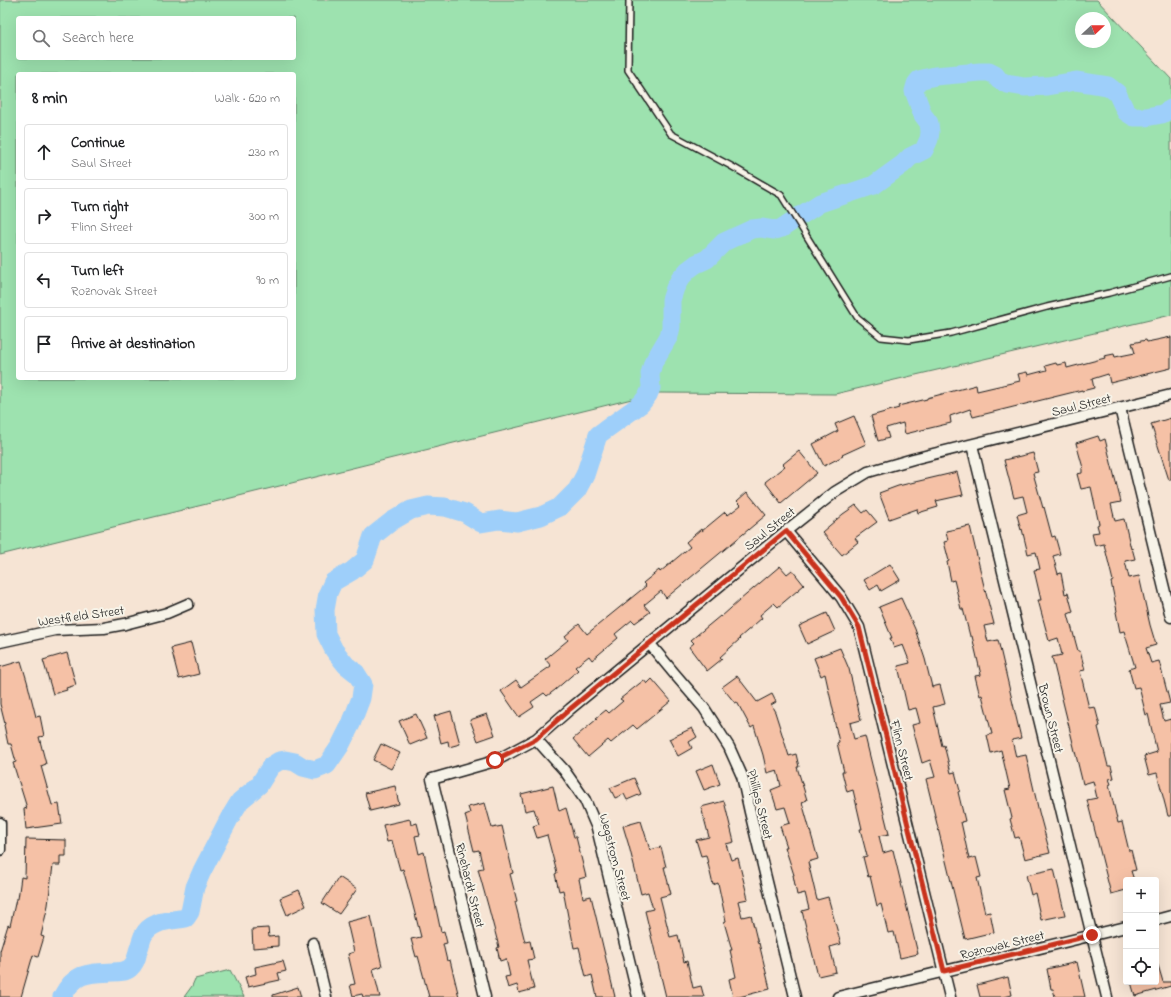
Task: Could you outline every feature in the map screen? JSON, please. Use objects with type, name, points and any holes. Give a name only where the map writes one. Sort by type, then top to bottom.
[{"type":"street","name":"Saul Street","points":[[432,779],[495,760],[536,739],[649,643],[786,531],[835,492],[868,472],[914,459],[1171,395]]},
{"type":"street","points":[[1120,408],[1171,617]]},
{"type":"street","name":"Brown Street","points":[[972,445],[1107,997]]},
{"type":"street","name":"Flinn Street","points":[[786,531],[841,597],[859,627],[950,997]]},
{"type":"street","name":"Westfield Street","points":[[0,642],[55,630],[104,628],[125,624],[167,613],[188,604]]},
{"type":"street","name":"Phillips Street","points":[[649,643],[704,708],[729,748],[742,776],[795,997]]},
{"type":"street","name":"Wegstrom Street","points":[[536,739],[564,770],[585,800],[596,828],[638,997]]},
{"type":"street","name":"Rinehardt Street","points":[[432,779],[485,997]]},
{"type":"street","points":[[0,823],[0,850]]},
{"type":"street","points":[[1159,919],[1171,916]]},
{"type":"street","name":"Roznovak Street","points":[[838,997],[1123,928]]},
{"type":"street","points":[[313,943],[326,997]]},
{"type":"lane","points":[[629,0],[628,70],[671,134],[781,195],[857,318],[881,338],[909,340],[951,333],[1171,276]]},
{"type":"green space","points":[[0,0],[1097,0],[1108,12],[1075,12],[1075,48],[1111,48],[1111,15],[1171,79],[1171,315],[835,394],[656,393],[0,555]]},
{"type":"green space","points":[[230,970],[244,997],[184,997],[195,979]]},
{"type":"building","points":[[1171,337],[1171,368],[1110,383],[1108,374],[1092,379],[1094,388],[973,417],[970,409],[950,416],[951,423],[905,434],[903,423],[886,428],[889,438],[878,441],[871,416],[899,408],[898,406],[976,385],[977,391],[1020,381],[1018,374],[1027,372],[1028,375],[1047,370],[1045,366],[1056,363],[1057,365],[1066,363],[1067,368],[1105,358],[1104,356],[1114,354],[1115,357],[1135,353],[1132,343],[1146,340],[1147,342]]},
{"type":"building","points":[[854,416],[866,444],[842,455],[843,456],[824,466],[813,444],[838,431],[835,424]]},
{"type":"building","points":[[1171,418],[1171,480],[1169,480],[1151,424]]},
{"type":"building","points":[[1098,436],[1100,441],[1105,439],[1121,502],[1111,504],[1115,521],[1124,519],[1131,549],[1132,548],[1135,559],[1125,561],[1129,578],[1139,576],[1156,645],[1146,648],[1151,663],[1159,661],[1170,703],[1160,705],[1164,721],[1171,719],[1171,816],[1168,816],[1157,773],[1149,775],[1144,756],[1157,752],[1148,714],[1146,715],[1139,687],[1134,688],[1129,669],[1135,667],[1124,631],[1120,632],[1111,582],[1113,581],[1104,544],[1095,546],[1092,533],[1099,532],[1097,525],[1099,524],[1091,487],[1081,489],[1077,474],[1082,473],[1083,468],[1076,443]]},
{"type":"building","points":[[799,451],[817,473],[781,503],[765,482],[785,466],[783,464]]},
{"type":"building","points":[[1033,453],[1038,472],[1033,473],[1052,537],[1055,536],[1060,554],[1053,556],[1058,574],[1061,573],[1065,594],[1068,593],[1073,612],[1068,614],[1085,670],[1080,671],[1089,708],[1095,707],[1100,726],[1098,727],[1108,766],[1111,766],[1114,778],[1109,779],[1111,784],[1109,785],[1118,823],[1122,822],[1129,851],[1131,850],[1136,870],[1131,871],[1133,877],[1123,877],[1123,891],[1111,894],[1087,800],[1097,798],[1093,781],[1083,784],[1052,657],[1062,655],[1058,638],[1049,641],[1038,600],[1041,600],[1034,570],[1040,569],[1036,552],[1028,554],[1017,515],[1027,512],[1023,496],[1014,498],[1004,460]]},
{"type":"building","points":[[957,472],[963,495],[936,501],[938,507],[918,513],[917,509],[889,519],[879,493],[898,486]]},
{"type":"building","points":[[747,492],[766,515],[666,598],[661,591],[644,605],[650,612],[635,623],[632,620],[615,634],[618,638],[592,660],[589,656],[575,667],[578,670],[547,696],[544,693],[531,702],[534,707],[519,717],[501,691],[516,680],[521,687],[551,666],[545,659],[568,640],[565,636],[579,624],[587,634],[646,586],[643,583],[659,570],[660,572],[690,547],[686,542],[701,529],[702,531],[725,512],[728,515],[741,505],[737,501]]},
{"type":"building","points":[[856,505],[863,513],[867,510],[877,522],[855,538],[858,542],[842,555],[822,532]]},
{"type":"building","points":[[970,526],[994,624],[984,626],[988,642],[998,640],[1021,738],[1012,740],[1016,757],[1026,755],[1050,853],[1025,859],[1019,837],[1015,838],[1010,819],[1012,818],[1005,790],[1010,789],[1001,750],[991,753],[987,735],[992,734],[982,695],[980,696],[975,676],[981,675],[972,636],[970,636],[963,609],[961,609],[954,580],[951,581],[947,562],[949,561],[944,542],[948,541],[946,531]]},
{"type":"building","points":[[890,564],[900,580],[881,591],[878,585],[870,590],[864,580]]},
{"type":"building","points":[[780,566],[787,574],[792,570],[804,585],[778,607],[774,603],[760,615],[762,618],[720,657],[722,659],[707,671],[689,647],[694,643],[691,640],[720,616],[721,617]]},
{"type":"building","points":[[901,598],[915,629],[932,687],[940,685],[945,704],[933,707],[942,746],[944,745],[951,773],[955,772],[960,791],[958,792],[965,821],[961,822],[969,859],[976,857],[981,877],[977,878],[985,913],[990,912],[994,932],[965,939],[926,779],[935,777],[930,760],[922,763],[912,725],[920,723],[916,708],[908,710],[898,666],[910,663],[903,645],[894,648],[890,638],[892,638],[879,607]]},
{"type":"building","points":[[827,613],[835,631],[807,644],[799,626]]},
{"type":"building","points":[[191,643],[199,674],[179,679],[171,648]]},
{"type":"building","points":[[840,648],[849,669],[861,720],[850,723],[854,739],[865,736],[889,834],[879,836],[883,853],[893,850],[918,954],[900,958],[894,932],[888,933],[881,904],[877,906],[870,876],[868,877],[863,857],[867,856],[860,829],[862,829],[853,790],[847,792],[842,772],[844,772],[837,743],[839,742],[825,674],[821,676],[814,658]]},
{"type":"building","points":[[67,653],[76,685],[66,688],[67,690],[53,694],[43,660]]},
{"type":"building","points":[[21,661],[36,717],[40,716],[44,736],[39,737],[46,764],[41,766],[52,805],[59,804],[62,824],[26,829],[24,809],[27,808],[13,763],[16,762],[11,744],[8,744],[0,704],[0,667]]},
{"type":"building","points":[[737,676],[757,702],[772,694],[776,702],[771,705],[775,712],[789,756],[796,754],[799,767],[797,767],[807,800],[802,802],[818,859],[808,862],[817,900],[828,897],[841,944],[830,947],[836,972],[818,976],[802,911],[809,909],[805,893],[797,895],[794,875],[780,826],[790,823],[785,807],[777,809],[771,790],[781,786],[777,770],[767,773],[754,726],[751,728],[737,702],[735,703],[722,687]]},
{"type":"building","points":[[652,679],[671,701],[637,729],[633,725],[611,743],[608,740],[588,757],[573,739],[606,710],[609,713],[623,701],[620,699],[644,680],[647,684]]},
{"type":"building","points":[[451,711],[460,744],[449,747],[448,741],[441,743],[434,716]]},
{"type":"building","points":[[416,714],[427,738],[410,745],[399,721]]},
{"type":"building","points":[[487,714],[495,735],[478,741],[470,720]]},
{"type":"building","points":[[692,728],[697,737],[689,742],[692,748],[678,756],[669,739]]},
{"type":"building","points":[[381,744],[400,753],[391,769],[373,760]]},
{"type":"building","points":[[713,764],[720,784],[704,790],[696,771]]},
{"type":"building","points":[[634,778],[641,794],[627,800],[624,794],[615,798],[610,788]]},
{"type":"building","points":[[395,786],[399,804],[370,811],[365,793]]},
{"type":"building","points":[[553,786],[559,811],[566,808],[574,837],[576,837],[586,877],[579,879],[583,898],[591,896],[615,997],[597,997],[592,975],[586,977],[579,947],[574,948],[563,890],[559,891],[555,874],[557,873],[547,835],[537,838],[533,826],[539,824],[534,809],[525,811],[521,794]]},
{"type":"building","points":[[724,801],[734,842],[726,844],[731,860],[738,858],[748,899],[738,901],[742,917],[751,915],[770,989],[739,997],[733,997],[729,979],[736,977],[730,950],[732,950],[724,922],[726,921],[718,883],[713,885],[706,855],[701,856],[696,840],[709,837],[701,807]]},
{"type":"building","points":[[485,803],[492,828],[502,826],[513,873],[510,874],[517,901],[515,902],[525,942],[530,941],[534,959],[527,960],[534,989],[519,993],[517,985],[508,988],[505,977],[510,976],[506,959],[500,961],[497,948],[499,947],[478,869],[483,868],[479,850],[474,851],[465,815],[470,813],[468,807]]},
{"type":"building","points":[[410,819],[411,825],[417,823],[420,835],[415,836],[419,854],[424,852],[441,932],[444,931],[447,943],[443,944],[447,961],[450,960],[459,997],[429,997],[418,956],[416,957],[411,939],[421,937],[403,869],[400,870],[392,841],[387,842],[383,825]]},
{"type":"building","points":[[641,821],[650,850],[661,847],[666,867],[664,867],[671,894],[660,897],[670,937],[678,935],[684,962],[687,961],[693,988],[701,986],[704,997],[666,997],[645,911],[653,909],[648,892],[641,894],[623,826]]},
{"type":"building","points":[[26,839],[66,840],[66,856],[60,856],[60,865],[53,865],[48,905],[41,936],[44,937],[38,957],[33,955],[21,997],[0,997],[0,951],[8,925],[10,926],[16,899],[18,899],[21,877],[25,878]]},
{"type":"building","points":[[1054,869],[1065,915],[1041,920],[1035,893],[1031,895],[1026,875]]},
{"type":"building","points":[[339,877],[357,889],[339,914],[322,903]]},
{"type":"building","points":[[299,890],[306,906],[287,915],[280,898]]},
{"type":"building","points":[[371,916],[382,966],[373,969],[380,997],[363,997],[362,994],[353,996],[350,985],[355,984],[348,954],[354,952],[347,922]]},
{"type":"building","points":[[268,928],[269,937],[278,936],[278,946],[253,948],[252,929]]},
{"type":"building","points":[[283,961],[286,971],[278,973],[280,980],[248,987],[245,977],[256,974],[255,967]]},
{"type":"building","points":[[1077,962],[1085,997],[1055,997],[1053,989],[1051,989],[1047,969]]},
{"type":"building","points":[[1159,968],[1163,982],[1171,982],[1171,986],[1135,996],[1132,985],[1159,985]]},
{"type":"building","points":[[1008,977],[1012,995],[1004,997],[980,997],[977,985]]},
{"type":"building","points":[[298,987],[301,997],[273,997],[273,995]]},
{"type":"waterway","points":[[800,216],[820,203],[874,185],[903,164],[910,157],[924,150],[929,139],[930,132],[929,123],[923,115],[914,91],[919,80],[935,76],[989,72],[1007,84],[1024,87],[1047,86],[1076,81],[1108,86],[1117,93],[1126,112],[1134,117],[1146,117],[1162,114],[1171,109]]},
{"type":"waterway","points":[[62,997],[77,978],[96,973],[122,972],[128,969],[136,960],[143,936],[146,931],[162,922],[186,918],[190,912],[195,887],[229,819],[240,801],[259,785],[271,766],[279,761],[285,760],[295,762],[303,767],[315,770],[327,765],[340,746],[351,724],[361,698],[363,684],[356,673],[346,665],[334,650],[326,634],[325,610],[328,593],[333,582],[352,571],[365,560],[373,536],[392,521],[411,510],[428,506],[445,507],[465,513],[481,523],[499,520],[517,522],[541,516],[560,507],[577,490],[585,475],[598,435],[641,404],[648,395],[651,388],[650,374],[653,363],[669,336],[671,327],[671,300],[680,279],[696,264],[707,259],[724,242],[752,229],[761,228],[774,230],[782,228],[791,222]]},
{"type":"route","points":[[495,760],[536,739],[649,643],[786,531],[841,597],[859,627],[944,971],[1092,935]]}]
